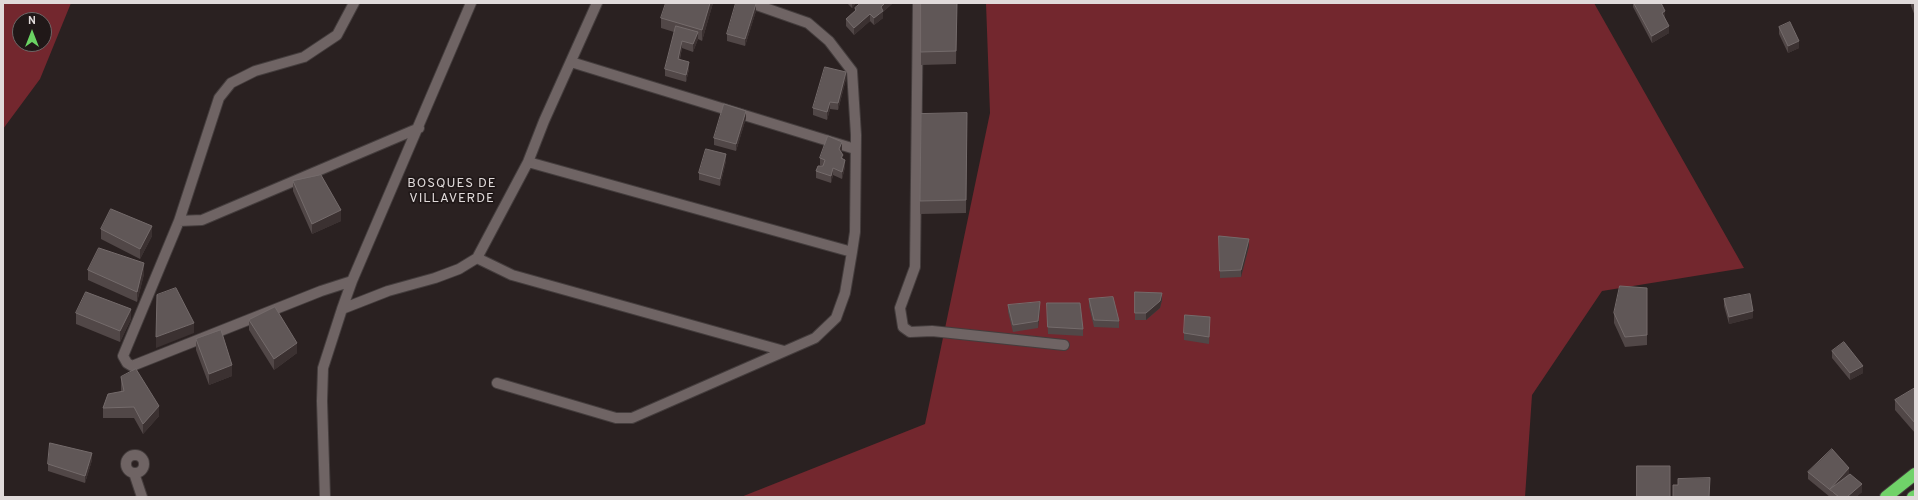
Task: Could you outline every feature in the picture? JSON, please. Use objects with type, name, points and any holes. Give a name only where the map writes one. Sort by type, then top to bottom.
[{"type":"highway","points":[[1886,497],[1915,474]]},
{"type":"street","points":[[352,281],[321,291],[132,366],[127,363],[123,356],[179,221],[219,98],[231,83],[255,71],[304,58],[337,35],[354,3]]},
{"type":"street","points":[[325,497],[322,401],[323,368],[352,281],[419,128],[471,3]]},
{"type":"street","points":[[342,309],[388,291],[435,278],[459,269],[477,258],[528,162],[544,121],[597,3]]},
{"type":"street","points":[[497,383],[616,418],[632,418],[815,338],[836,318],[845,293],[854,232],[856,149],[852,71],[829,41],[808,22],[751,3]]},
{"type":"street","points":[[918,3],[915,267],[900,308],[903,327],[910,332],[932,332],[1064,345]]},
{"type":"street","points":[[571,62],[856,149]]},
{"type":"street","points":[[179,221],[202,220],[419,128]]},
{"type":"street","points":[[528,162],[852,252]]},
{"type":"street","points":[[477,258],[512,275],[784,351]]},
{"type":"street","points":[[134,473],[142,497]]},
{"type":"shaded area","points":[[3,3],[71,3],[52,50],[52,12],[12,12],[12,52],[51,52],[40,79],[3,129]]},
{"type":"shaded area","points":[[986,3],[1594,3],[1744,268],[1602,291],[1532,395],[1525,497],[741,497],[925,424],[990,113]]},
{"type":"building","points":[[666,3],[710,3],[702,30],[661,18]]},
{"type":"building","points":[[736,3],[756,4],[745,39],[727,34]]},
{"type":"building","points":[[861,3],[885,3],[881,7],[883,11],[874,18],[870,14],[854,28],[846,19]]},
{"type":"building","points":[[921,3],[957,3],[956,51],[921,52]]},
{"type":"building","points":[[1634,3],[1661,3],[1665,11],[1662,13],[1669,26],[1652,36]]},
{"type":"building","points":[[1790,22],[1799,41],[1788,46],[1779,27]]},
{"type":"building","points":[[676,26],[698,32],[693,44],[682,41],[678,59],[689,62],[686,75],[665,69]]},
{"type":"building","points":[[825,67],[846,72],[838,103],[830,102],[827,112],[813,108]]},
{"type":"building","points":[[724,104],[746,111],[736,144],[714,138]]},
{"type":"building","points":[[967,113],[966,200],[920,201],[921,114]]},
{"type":"building","points":[[828,136],[842,142],[839,149],[843,155],[841,158],[845,160],[842,172],[833,168],[831,176],[816,171],[818,166],[823,166],[825,160],[820,158]]},
{"type":"building","points":[[706,149],[726,154],[720,179],[699,173]]},
{"type":"building","points":[[321,175],[341,210],[312,224],[293,181]]},
{"type":"building","points":[[111,209],[152,226],[140,249],[101,229]]},
{"type":"building","points":[[1219,236],[1249,239],[1241,270],[1220,271]]},
{"type":"building","points":[[99,248],[144,263],[137,292],[88,270]]},
{"type":"building","points":[[1620,286],[1647,288],[1647,335],[1625,337],[1614,313]]},
{"type":"building","points":[[176,288],[194,323],[156,337],[157,295]]},
{"type":"building","points":[[86,292],[131,309],[120,331],[76,313]]},
{"type":"building","points":[[1135,292],[1162,293],[1160,301],[1146,313],[1135,313]]},
{"type":"building","points":[[1750,294],[1753,311],[1729,317],[1724,299]]},
{"type":"building","points":[[1113,297],[1119,321],[1094,320],[1089,299]]},
{"type":"building","points":[[1040,302],[1038,321],[1013,325],[1008,305]]},
{"type":"building","points":[[1047,303],[1080,303],[1083,329],[1048,327]]},
{"type":"building","points":[[275,307],[297,343],[274,359],[249,320]]},
{"type":"building","points":[[1185,315],[1210,317],[1209,337],[1184,333]]},
{"type":"building","points":[[221,330],[232,365],[209,374],[196,339]]},
{"type":"building","points":[[1844,342],[1863,366],[1850,373],[1832,351]]},
{"type":"building","points":[[136,369],[159,406],[143,424],[134,407],[103,408],[108,394],[124,391],[121,377]]},
{"type":"building","points":[[1915,388],[1915,423],[1895,400]]},
{"type":"building","points":[[50,443],[92,453],[85,476],[48,464]]},
{"type":"building","points":[[1832,449],[1849,468],[1830,489],[1850,474],[1862,484],[1847,497],[1839,497],[1808,472]]},
{"type":"building","points":[[1637,466],[1670,466],[1670,497],[1637,497]]},
{"type":"building","points":[[1710,478],[1709,497],[1673,497],[1673,485],[1678,485],[1678,479]]},
{"type":"district","name":"BOSQUES DE VILLAVERDE","points":[[452,192]]}]
